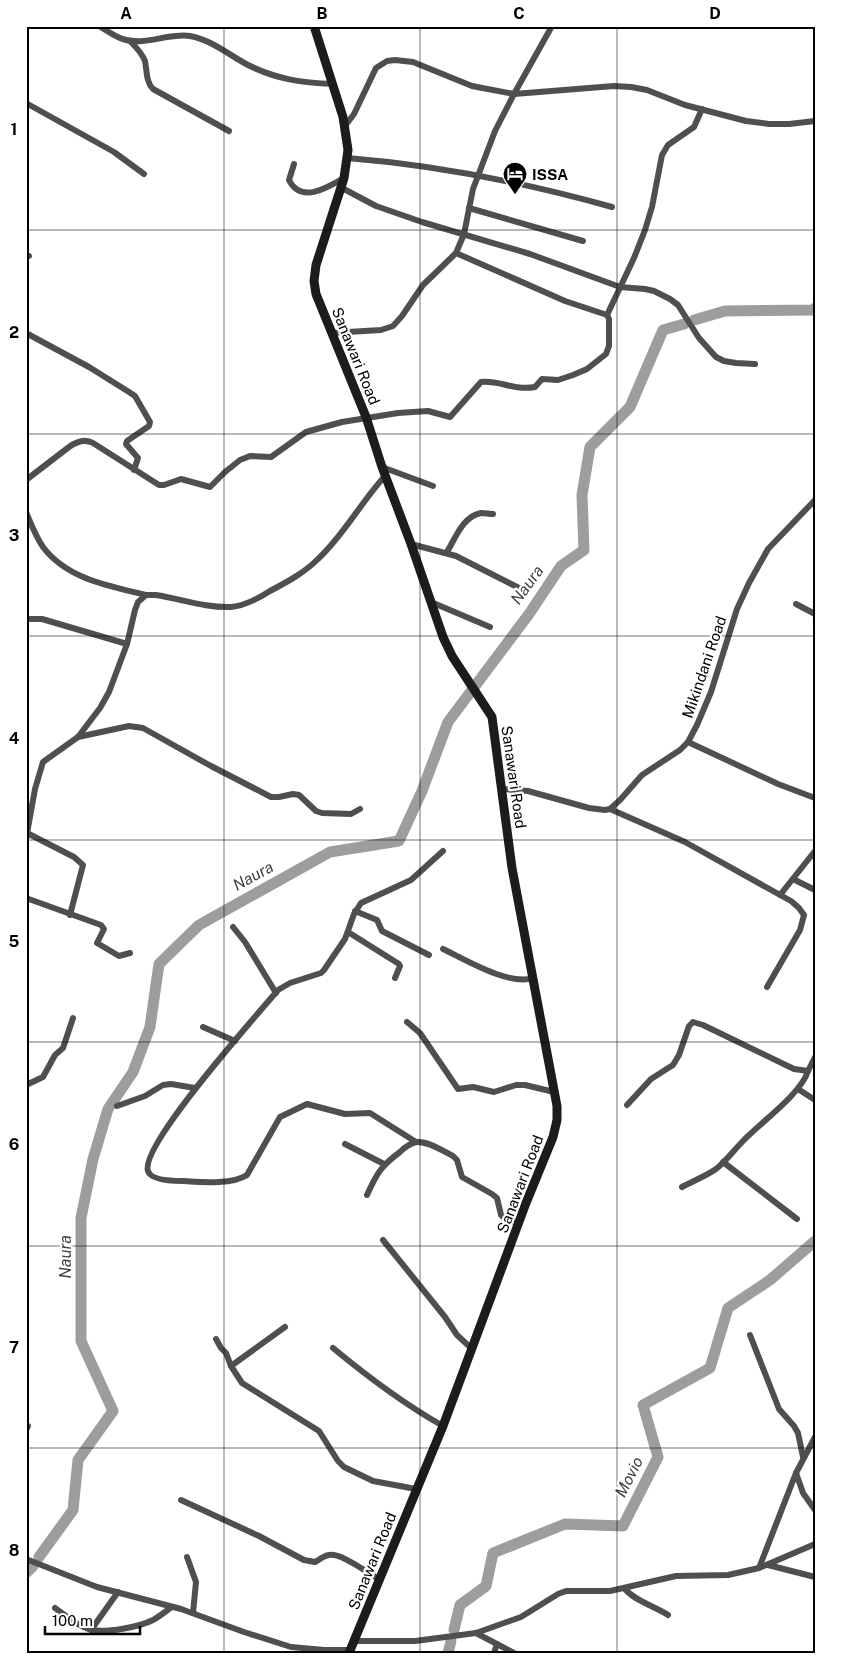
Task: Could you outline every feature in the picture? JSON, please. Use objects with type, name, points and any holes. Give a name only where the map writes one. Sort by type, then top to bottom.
[{"type":"street","points":[[99,26],[117,37],[130,41],[169,36],[191,36],[212,44],[249,65],[282,79],[333,84]]},
{"type":"street","name":"Sanawari Road","points":[[314,26],[345,126],[347,158],[342,188],[314,275],[316,294],[366,417],[442,637],[452,656],[492,717],[514,877],[557,1106],[556,1127],[443,1426],[351,1648]]},
{"type":"street","points":[[331,333],[381,330],[393,326],[423,285],[456,253],[464,234],[478,176],[495,131],[552,26]]},
{"type":"street","points":[[130,41],[141,54],[153,90],[229,131]]},
{"type":"street","points":[[345,126],[354,114],[376,68],[388,61],[413,62],[472,86],[514,94],[608,86],[631,87],[647,90],[685,105],[746,121],[769,124],[815,121]]},
{"type":"street","points":[[26,103],[114,152],[144,174]]},
{"type":"street","points":[[26,480],[68,447],[86,440],[159,485],[164,485],[181,478],[210,487],[225,472],[245,457],[271,457],[306,432],[366,417],[420,411],[450,417],[482,382],[491,382],[514,388],[529,388],[535,387],[542,379],[558,380],[587,369],[608,351],[609,322],[607,315],[645,230],[652,207],[662,155],[668,145],[694,127],[702,109]]},
{"type":"street","points":[[347,158],[406,164],[478,176],[612,207]]},
{"type":"street","points":[[294,164],[289,180],[296,190],[309,194],[320,191],[344,178]]},
{"type":"street","points":[[342,188],[376,206],[530,254],[620,287],[645,289],[670,299],[678,305],[699,338],[716,357],[736,364],[755,364]]},
{"type":"street","points":[[469,208],[583,241]]},
{"type":"street","points":[[456,253],[566,301],[607,315]]},
{"type":"street","points":[[26,333],[89,367],[135,396],[150,422],[149,426],[127,441],[126,444],[138,458],[134,470]]},
{"type":"street","points":[[26,512],[44,548],[73,573],[106,586],[146,595],[163,596],[220,607],[234,606],[263,596],[291,580],[316,561],[326,551],[384,472],[433,486]]},
{"type":"street","name":"Mikindani Road","points":[[610,809],[642,775],[680,750],[688,742],[711,692],[737,609],[748,583],[768,549],[815,500]]},
{"type":"street","points":[[447,552],[458,531],[467,521],[481,513],[493,514]]},
{"type":"street","points":[[411,544],[447,552],[519,588]]},
{"type":"street","points":[[70,915],[83,865],[74,857],[27,836],[29,810],[43,762],[78,737],[100,708],[109,692],[138,602],[146,595]]},
{"type":"street","points":[[430,602],[490,627]]},
{"type":"street","points":[[796,604],[815,614]]},
{"type":"street","points":[[26,619],[42,619],[126,644]]},
{"type":"street","points":[[78,737],[129,726],[143,728],[271,797],[299,795],[316,811],[322,813],[350,814],[360,809]]},
{"type":"street","points":[[688,742],[778,784],[815,798]]},
{"type":"street","points":[[502,789],[528,791],[589,808],[610,809],[685,842],[780,895],[799,908],[804,915],[803,923],[767,986]]},
{"type":"street","points":[[443,851],[411,880],[364,900],[356,911],[348,932],[321,973],[286,985],[276,993],[195,1088],[156,1147],[147,1170],[153,1177],[167,1180],[196,1182],[228,1181],[246,1177],[280,1117],[307,1104],[345,1114],[370,1113],[416,1142],[430,1145],[453,1156],[457,1160],[462,1177],[492,1194],[499,1203],[500,1215],[519,1224]]},
{"type":"street","points":[[780,895],[815,851]]},
{"type":"street","points":[[793,879],[815,890]]},
{"type":"street","points":[[26,898],[103,926],[103,931],[97,941],[99,944],[119,956],[130,953]]},
{"type":"street","points":[[356,911],[377,920],[382,931],[429,955]]},
{"type":"street","points":[[233,927],[245,942],[276,993]]},
{"type":"street","points":[[348,932],[399,964],[400,966],[395,978]]},
{"type":"street","points":[[443,950],[510,978],[519,980],[533,978]]},
{"type":"street","points":[[26,1085],[43,1077],[55,1055],[63,1048],[73,1018]]},
{"type":"street","points":[[407,1022],[420,1033],[458,1089],[473,1087],[494,1092],[516,1085],[525,1085],[554,1092]]},
{"type":"street","points":[[627,1105],[651,1079],[673,1065],[679,1055],[689,1026],[693,1022],[794,1069],[808,1071]]},
{"type":"street","points":[[202,1027],[236,1041]]},
{"type":"street","points":[[682,1187],[708,1174],[723,1162],[798,1088],[804,1081],[815,1057]]},
{"type":"street","points":[[117,1106],[145,1096],[166,1084],[195,1088]]},
{"type":"street","points":[[798,1088],[815,1100]]},
{"type":"street","points":[[367,1195],[384,1164],[404,1148],[416,1142]]},
{"type":"street","points":[[345,1144],[384,1164]]},
{"type":"street","points":[[723,1162],[798,1219]]},
{"type":"street","points":[[383,1240],[445,1317],[457,1335],[471,1348]]},
{"type":"street","points":[[231,1366],[285,1327]]},
{"type":"street","points":[[750,1335],[780,1409],[798,1433],[803,1457]]},
{"type":"street","points":[[216,1339],[226,1353],[238,1378],[247,1387],[319,1431],[338,1461],[344,1467],[373,1481],[416,1489]]},
{"type":"street","points":[[334,1348],[383,1388],[443,1426]]},
{"type":"street","points":[[759,1568],[796,1472],[815,1437]]},
{"type":"street","points":[[796,1472],[803,1493],[815,1510]]},
{"type":"street","points":[[181,1500],[259,1536],[304,1560],[314,1562],[326,1555],[334,1554],[379,1580]]},
{"type":"street","points":[[26,1559],[88,1584],[172,1607],[297,1648],[351,1648],[476,1633],[521,1618],[566,1591],[610,1591],[676,1576],[728,1575],[759,1568],[815,1544]]},
{"type":"street","points":[[187,1557],[196,1582],[193,1614]]},
{"type":"street","points":[[766,1565],[815,1577]]},
{"type":"street","points":[[625,1589],[634,1597],[668,1615]]},
{"type":"street","points":[[91,1630],[118,1592]]},
{"type":"street","points":[[55,1608],[91,1630],[101,1631],[142,1624],[172,1607]]},
{"type":"street","points":[[476,1633],[514,1653]]},
{"type":"street","points":[[494,1653],[497,1644]]},
{"type":"waterway","name":"Naura","points":[[694,320],[725,311],[814,310],[815,308]]},
{"type":"waterway","name":"Naura","points":[[39,1557],[73,1510],[78,1460],[113,1411],[81,1341],[81,1218],[93,1159],[108,1109],[133,1072],[150,1027],[159,964],[199,925],[330,852],[399,841],[422,791],[448,722],[529,614],[561,566],[584,550],[582,495],[590,447],[630,407],[663,330],[684,324]]},
{"type":"waterway","name":"Movio","points":[[454,1630],[460,1605],[486,1586],[493,1553],[565,1524],[623,1526],[658,1457],[643,1405],[710,1368],[728,1308],[770,1280],[815,1241]]},
{"type":"waterway","name":"Naura","points":[[26,1573],[33,1566]]},
{"type":"waterway","points":[[448,1653],[451,1641]]},
{"type":"place","name":"ISSA","points":[[515,195]]}]
